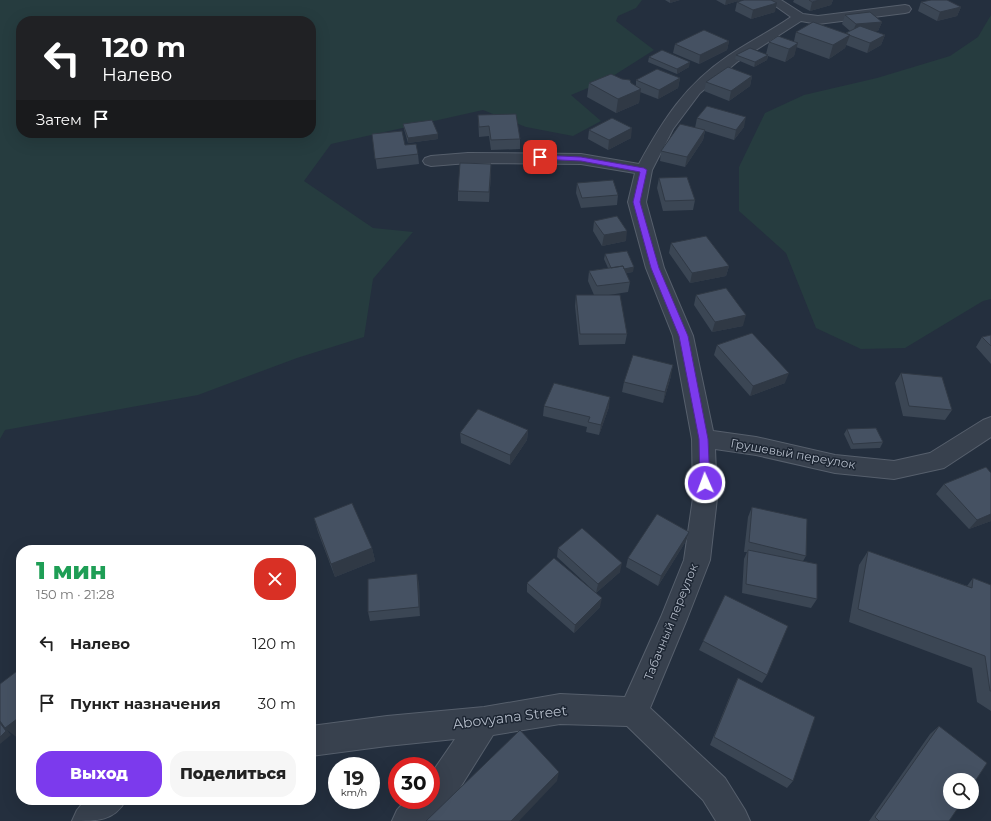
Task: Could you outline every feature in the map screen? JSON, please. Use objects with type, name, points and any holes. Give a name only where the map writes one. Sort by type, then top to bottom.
[{"type":"street","points":[[773,0],[799,17],[818,20],[905,9]]},
{"type":"street","name":"Табачный переулок","points":[[633,712],[674,619],[697,560],[705,498],[703,439],[683,336],[655,268],[637,202],[644,170],[666,128],[695,90],[732,58],[799,17]]},
{"type":"street","points":[[431,161],[468,158],[581,159],[644,170]]},
{"type":"street","name":"Грушевый переулок","points":[[703,439],[756,446],[835,464],[894,470],[936,461],[991,426]]},
{"type":"street","name":"Abovyana Street","points":[[316,740],[386,731],[484,722],[560,709],[633,712]]},
{"type":"street","points":[[633,712],[714,789],[734,821]]},
{"type":"street","points":[[440,787],[447,780],[484,722]]},
{"type":"street","points":[[88,821],[95,812],[104,805]]},
{"type":"street","points":[[408,821],[419,809]]},
{"type":"green space","points":[[0,0],[642,0],[636,8],[618,16],[616,21],[654,50],[605,81],[571,95],[601,121],[573,136],[526,127],[483,110],[331,144],[304,181],[373,228],[413,232],[373,279],[364,337],[297,358],[198,395],[5,430],[0,439]]},
{"type":"green space","points":[[991,15],[991,299],[983,301],[905,348],[861,349],[816,328],[786,253],[739,211],[739,167],[765,113],[804,95],[877,78],[950,56],[978,37]]},
{"type":"building","points":[[744,0],[771,0],[777,3],[753,10],[737,2]]},
{"type":"building","points":[[931,0],[947,0],[961,7],[940,12],[921,2]]},
{"type":"building","points":[[870,12],[882,22],[856,24],[845,15]]},
{"type":"building","points":[[813,22],[850,35],[833,45],[796,32]]},
{"type":"building","points":[[860,26],[885,35],[870,43],[846,33]]},
{"type":"building","points":[[704,30],[729,41],[700,55],[675,44]]},
{"type":"building","points":[[778,36],[798,43],[789,49],[769,42]]},
{"type":"building","points":[[750,48],[768,55],[755,62],[736,55]]},
{"type":"building","points":[[662,50],[690,62],[677,69],[649,57]]},
{"type":"building","points":[[728,67],[752,76],[731,91],[706,82]]},
{"type":"building","points":[[657,69],[680,78],[659,90],[636,80]]},
{"type":"building","points":[[611,74],[622,79],[630,80],[631,83],[641,89],[618,99],[589,83]]},
{"type":"building","points":[[707,106],[746,117],[736,130],[697,118]]},
{"type":"building","points":[[516,114],[520,139],[491,140],[489,126],[479,127],[478,115]]},
{"type":"building","points":[[612,118],[632,128],[609,140],[589,130]]},
{"type":"building","points":[[432,120],[438,134],[408,138],[403,124]]},
{"type":"building","points":[[680,124],[705,130],[687,157],[661,151]]},
{"type":"building","points":[[402,131],[405,145],[416,144],[418,154],[375,159],[372,134]]},
{"type":"building","points":[[460,163],[491,164],[489,192],[458,191]]},
{"type":"building","points":[[687,177],[695,200],[665,201],[659,178]]},
{"type":"building","points":[[613,180],[618,195],[582,198],[577,183]]},
{"type":"building","points":[[617,216],[627,231],[604,235],[594,221]]},
{"type":"building","points":[[706,236],[729,266],[692,273],[671,243]]},
{"type":"building","points":[[627,251],[634,267],[624,269],[623,266],[611,268],[605,254]]},
{"type":"building","points":[[623,266],[630,282],[597,286],[589,271]]},
{"type":"building","points":[[726,288],[746,315],[715,322],[696,295]]},
{"type":"building","points":[[576,295],[620,295],[627,334],[580,334]]},
{"type":"building","points":[[752,333],[789,373],[753,386],[717,345]]},
{"type":"building","points":[[991,335],[991,346],[982,337]]},
{"type":"building","points":[[633,355],[673,365],[665,392],[624,382]]},
{"type":"building","points":[[901,373],[942,377],[952,410],[909,406]]},
{"type":"building","points":[[554,383],[610,397],[601,425],[588,422],[590,417],[544,406]]},
{"type":"building","points":[[478,409],[528,430],[510,455],[460,433]]},
{"type":"building","points":[[876,428],[883,442],[853,444],[847,429]]},
{"type":"building","points":[[986,467],[991,473],[991,514],[977,520],[944,484]]},
{"type":"building","points":[[352,503],[372,548],[331,564],[314,518]]},
{"type":"building","points":[[752,507],[807,519],[806,556],[749,542]]},
{"type":"building","points":[[657,514],[689,532],[661,576],[628,558]]},
{"type":"building","points":[[582,528],[622,563],[598,584],[558,548]]},
{"type":"building","points":[[748,550],[817,564],[817,599],[746,584]]},
{"type":"building","points":[[868,551],[972,588],[973,578],[991,585],[991,691],[985,656],[858,609]]},
{"type":"building","points":[[554,558],[602,598],[575,625],[527,583]]},
{"type":"building","points":[[417,574],[419,607],[368,612],[368,579]]},
{"type":"building","points":[[725,595],[788,626],[767,675],[703,641]]},
{"type":"building","points":[[16,672],[16,720],[5,728],[0,721],[0,684]]},
{"type":"building","points":[[738,678],[815,717],[793,781],[714,737]]},
{"type":"building","points":[[0,723],[6,731],[0,737]]},
{"type":"building","points":[[939,726],[987,763],[979,775],[979,773],[943,773],[943,809],[957,809],[949,821],[879,821],[875,817]]},
{"type":"building","points":[[520,730],[559,772],[511,821],[426,821]]},
{"type":"route","points":[[540,157],[581,159],[644,170],[637,202],[655,268],[683,336],[703,439],[705,483]]}]
